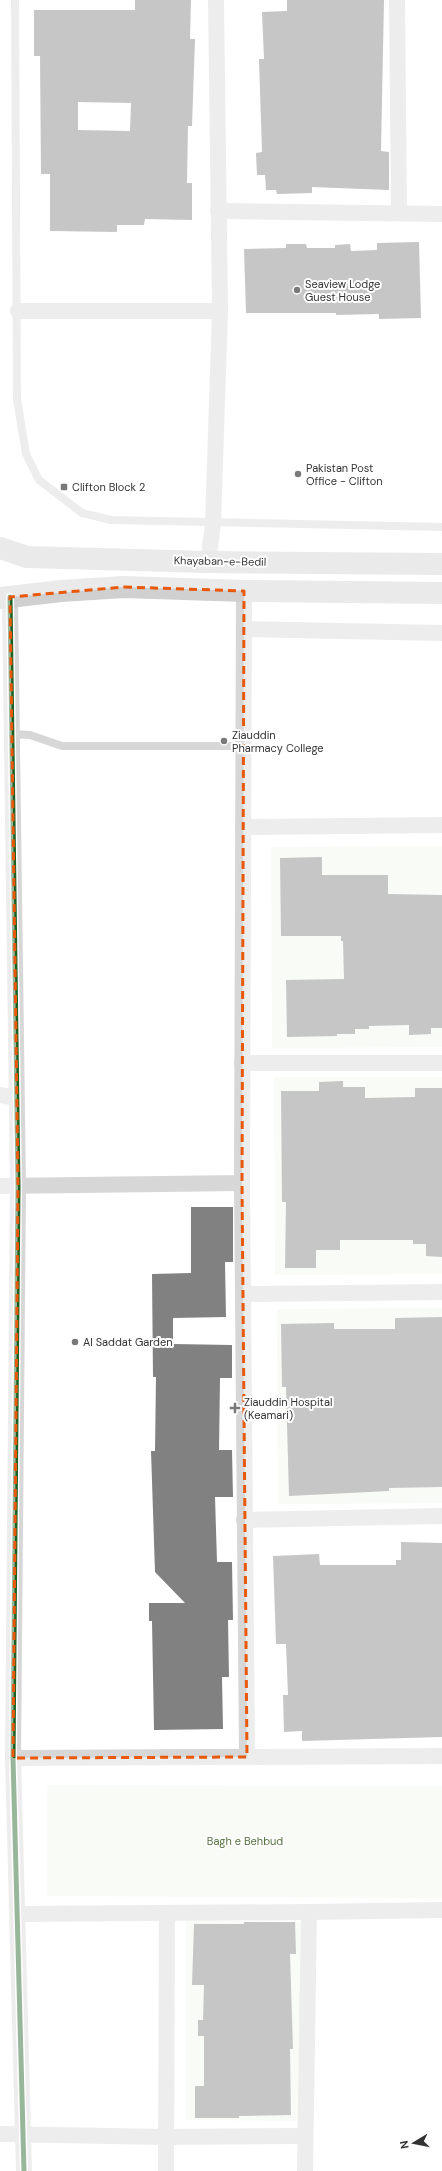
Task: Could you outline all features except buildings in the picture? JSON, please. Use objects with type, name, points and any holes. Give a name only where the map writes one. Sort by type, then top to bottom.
[{"type":"main road","name":"Khayaban-e-Bedil","points":[[0,548],[27,557],[208,562],[442,564]]},
{"type":"main road","points":[[5,598],[61,591],[124,587],[244,591],[442,593]]},
{"type":"street","points":[[208,562],[213,523],[220,311],[216,0]]},
{"type":"street","points":[[397,0],[399,213]]},
{"type":"street","points":[[218,211],[442,214]]},
{"type":"street","points":[[18,311],[220,311]]},
{"type":"street","points":[[244,591],[242,1183],[247,1757]]},
{"type":"street","points":[[5,598],[12,734],[7,939],[16,1098],[18,1186],[13,1758],[24,2171]]},
{"type":"street","points":[[244,629],[442,633]]},
{"type":"street","points":[[243,827],[442,825]]},
{"type":"street","points":[[242,1063],[442,1062]]},
{"type":"street","points":[[0,1095],[16,1098]]},
{"type":"street","points":[[0,1186],[242,1183]]},
{"type":"street","points":[[243,1294],[442,1292]]},
{"type":"street","points":[[244,1520],[442,1516]]},
{"type":"street","points":[[13,1758],[442,1756]]},
{"type":"street","points":[[18,1914],[442,1910]]},
{"type":"street","points":[[304,2171],[309,1912]]},
{"type":"street","points":[[166,2171],[167,1913]]},
{"type":"street","points":[[0,2134],[165,2137],[305,2136]]},
{"type":"lane","points":[[15,0],[18,311],[17,399],[26,454],[39,480],[82,514],[111,520],[442,527]]},
{"type":"lane","points":[[12,734],[30,735],[62,746],[243,746]]},
{"type":"highlighted area","points":[[124,587],[244,591],[242,1183],[247,1757],[13,1758],[18,1186],[10,597]]},
{"type":"green space","points":[[442,846],[442,1047],[272,1048],[271,847]]},
{"type":"green space","points":[[274,1077],[442,1077],[442,1274],[275,1275]]},
{"type":"green space","points":[[442,1308],[442,1503],[278,1504],[277,1309]]},
{"type":"green space","name":"Bagh e Behbud","points":[[47,1785],[442,1786],[442,1898],[47,1896]]},
{"type":"green space","points":[[186,1921],[301,1922],[301,2121],[186,2120]]},
{"type":"cycle path","points":[[10,597],[18,1186],[13,1758],[24,2171]]},
{"type":"place","name":"Seaview Lodge Guest House","points":[[297,290]]},
{"type":"place","name":"Pakistan Post Office - Clifton","points":[[298,474]]},
{"type":"place","name":"Clifton Block 2","points":[[64,487]]},
{"type":"place","name":"Ziauddin Pharmacy College","points":[[224,741]]},
{"type":"place","name":"Al Saddat Garden","points":[[75,1342]]},
{"type":"place","name":"Ziauddin Hospital (Keamari)","points":[[235,1408]]}]
